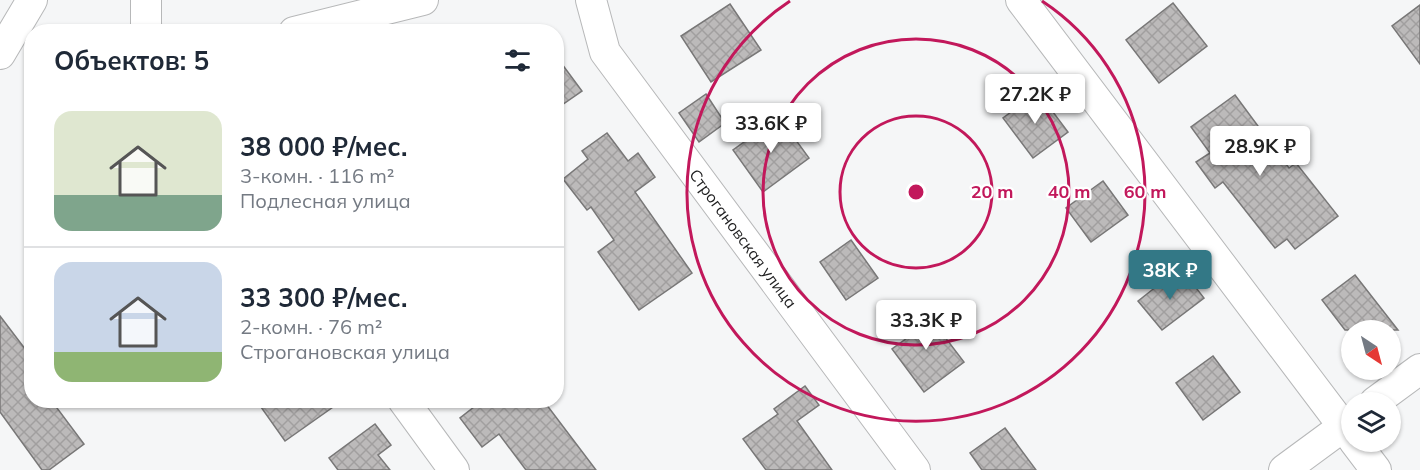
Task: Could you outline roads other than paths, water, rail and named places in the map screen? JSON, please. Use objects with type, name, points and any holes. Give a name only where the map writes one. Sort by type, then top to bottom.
[{"type":"street","points":[[0,54],[32,0]]},
{"type":"street","points":[[146,0],[146,24]]},
{"type":"street","points":[[326,24],[423,0]]},
{"type":"street","name":"Строгановская улица","points":[[591,0],[605,52],[915,470]]},
{"type":"street","points":[[1021,0],[1341,419]]},
{"type":"street","points":[[1389,392],[1420,369]]},
{"type":"street","points":[[409,408],[454,470]]},
{"type":"street","points":[[1284,470],[1341,436]]},
{"type":"street","points":[[1364,452],[1376,470]]}]
